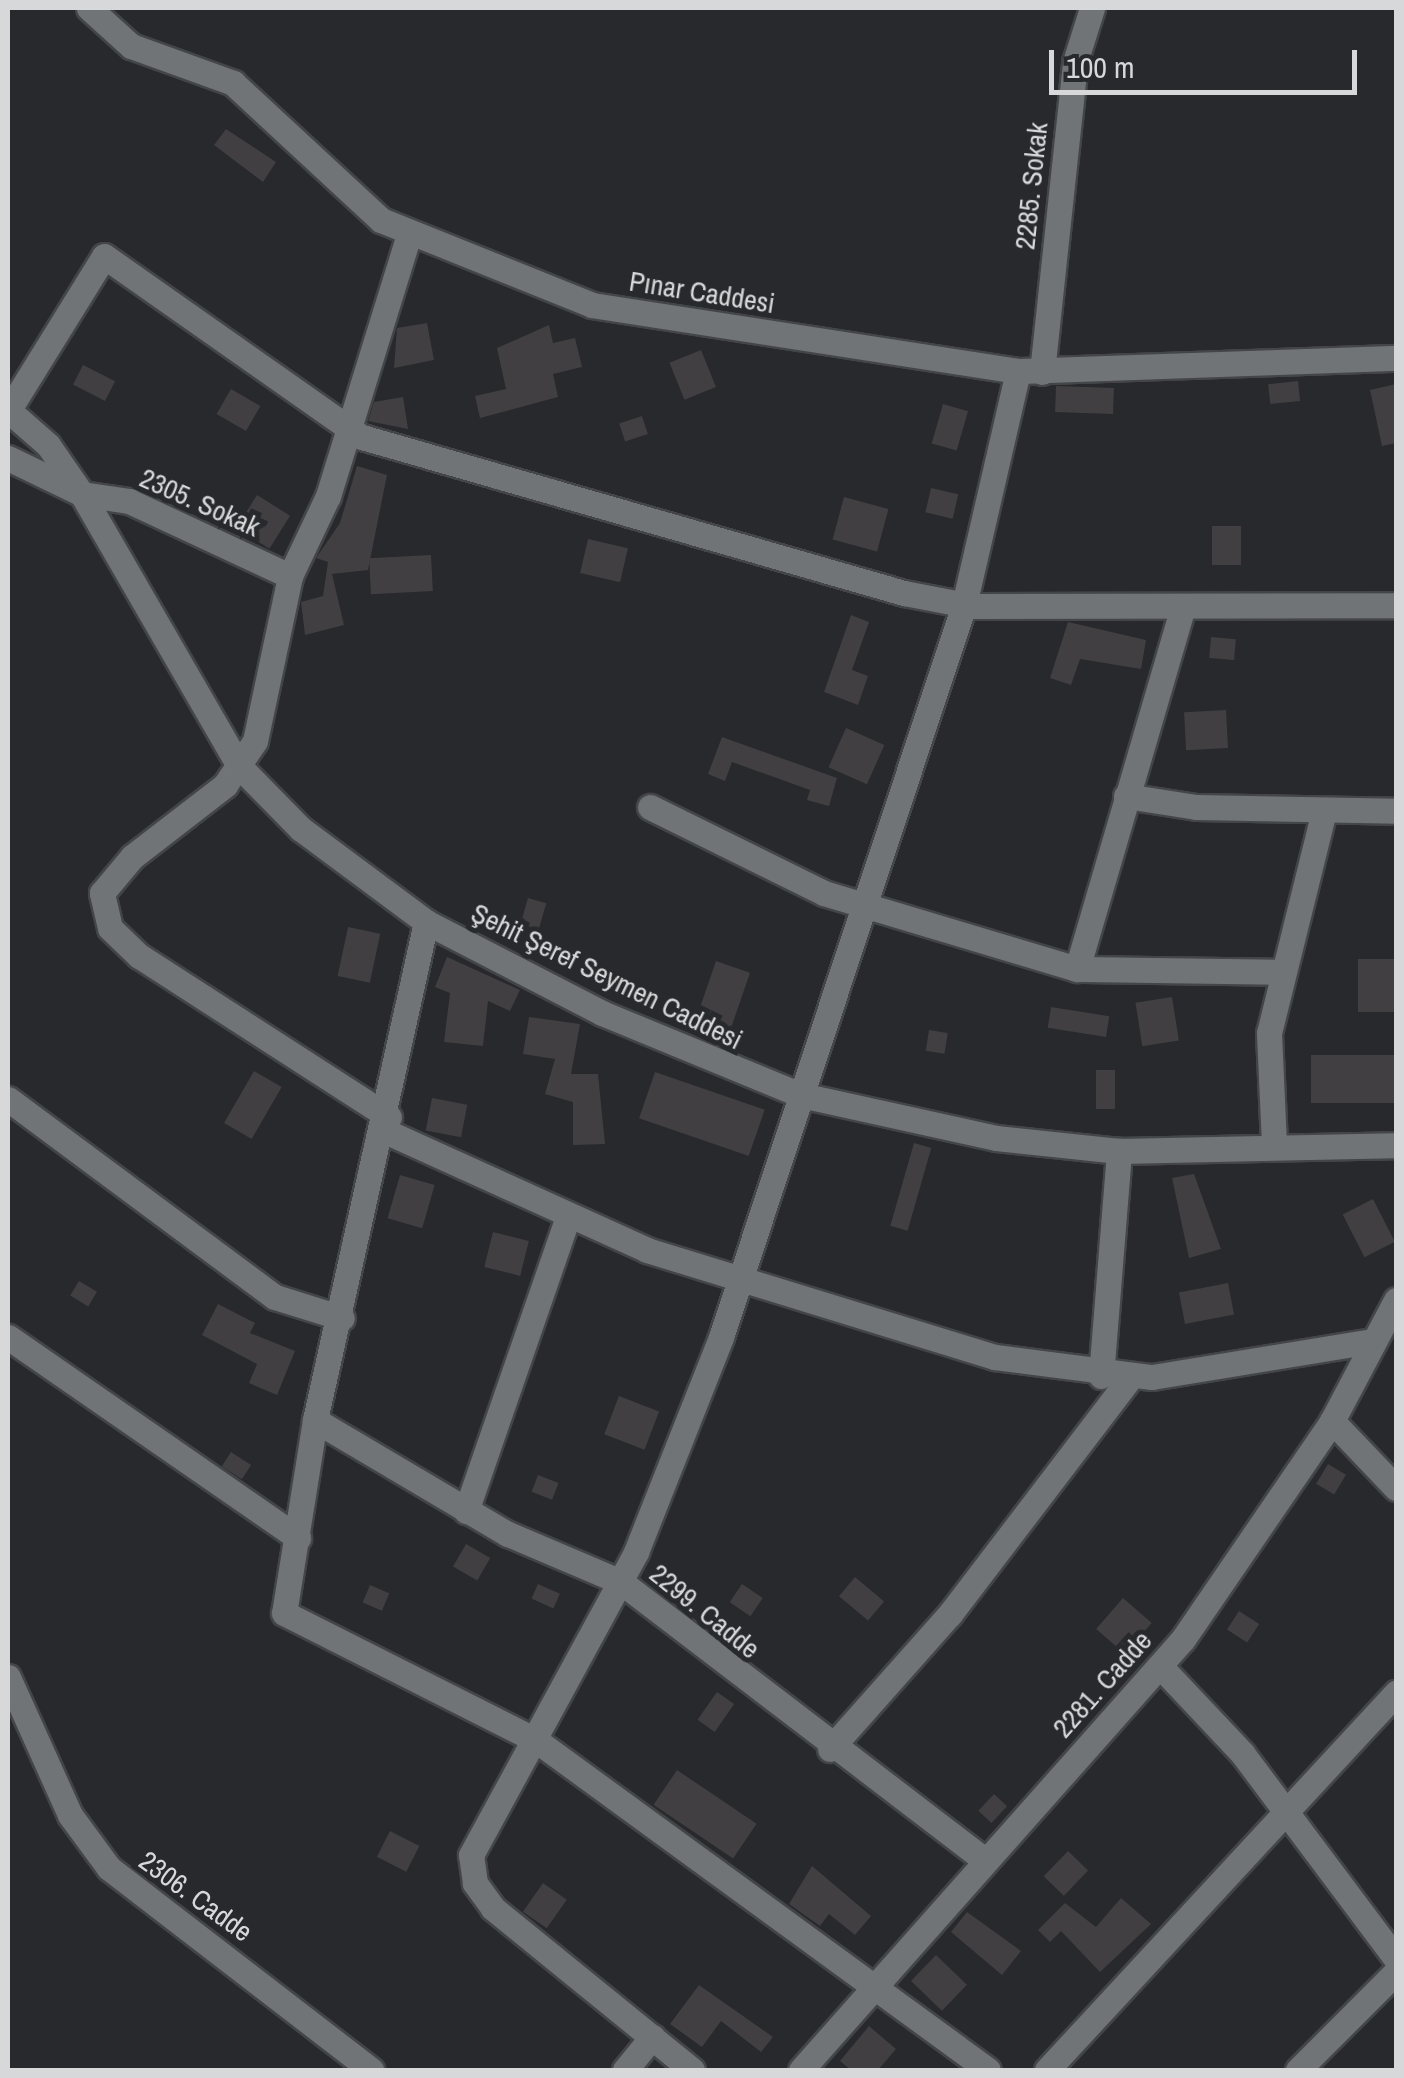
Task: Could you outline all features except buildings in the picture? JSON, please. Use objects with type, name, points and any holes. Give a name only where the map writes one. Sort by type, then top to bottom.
[{"type":"street","name":"Pınar Caddesi","points":[[89,8],[131,46],[233,83],[360,204],[409,236],[592,306],[1030,372],[1396,358]]},
{"type":"street","name":"2285. Sokak","points":[[692,2070],[475,1883],[471,1855],[621,1582],[740,1280],[964,605],[1030,372],[1073,76],[1092,8]]},
{"type":"street","points":[[409,236],[350,429],[290,576],[255,741],[239,766],[114,873],[102,893],[110,928],[171,980],[387,1124],[568,1216],[740,1280],[995,1356],[1101,1376],[1130,1378],[1372,1341]]},
{"type":"street","points":[[82,494],[48,445],[8,411],[104,256],[350,429],[964,605],[1396,604]]},
{"type":"street","points":[[8,458],[82,494]]},
{"type":"street","name":"2305. Sokak","points":[[82,494],[129,501],[290,576]]},
{"type":"street","name":"Şehit Şeref Seymen Caddesi","points":[[82,494],[239,766],[344,865],[426,922],[602,1013],[800,1095],[996,1138],[1119,1151],[1274,1144],[1396,1145]]},
{"type":"street","points":[[1077,969],[1183,606]]},
{"type":"street","points":[[1126,796],[1396,811]]},
{"type":"street","points":[[650,807],[863,906],[1077,969],[1284,972]]},
{"type":"street","points":[[1274,1144],[1269,1033],[1324,810]]},
{"type":"street","points":[[426,922],[387,1124],[314,1420],[284,1613],[537,1741],[874,1982],[988,2070]]},
{"type":"street","points":[[8,1099],[275,1297],[342,1318]]},
{"type":"street","points":[[1101,1376],[1119,1151]]},
{"type":"street","points":[[466,1511],[568,1216]]},
{"type":"street","name":"2281. Cadde","points":[[801,2070],[982,1858],[1160,1666],[1332,1421],[1396,1300]]},
{"type":"street","points":[[8,1337],[298,1538]]},
{"type":"street","points":[[830,1750],[1109,1416],[1130,1378]]},
{"type":"street","name":"2299. Cadde","points":[[314,1420],[466,1511],[621,1582],[830,1750],[982,1858]]},
{"type":"street","points":[[1332,1421],[1396,1488]]},
{"type":"street","points":[[1160,1666],[1286,1811],[1396,1959]]},
{"type":"street","name":"2306. Cadde","points":[[8,1677],[70,1814],[108,1868],[371,2070]]},
{"type":"street","points":[[1047,2070],[1396,1692]]},
{"type":"street","points":[[1298,2070],[1396,1972]]},
{"type":"street","points":[[625,2070],[652,2037]]}]
